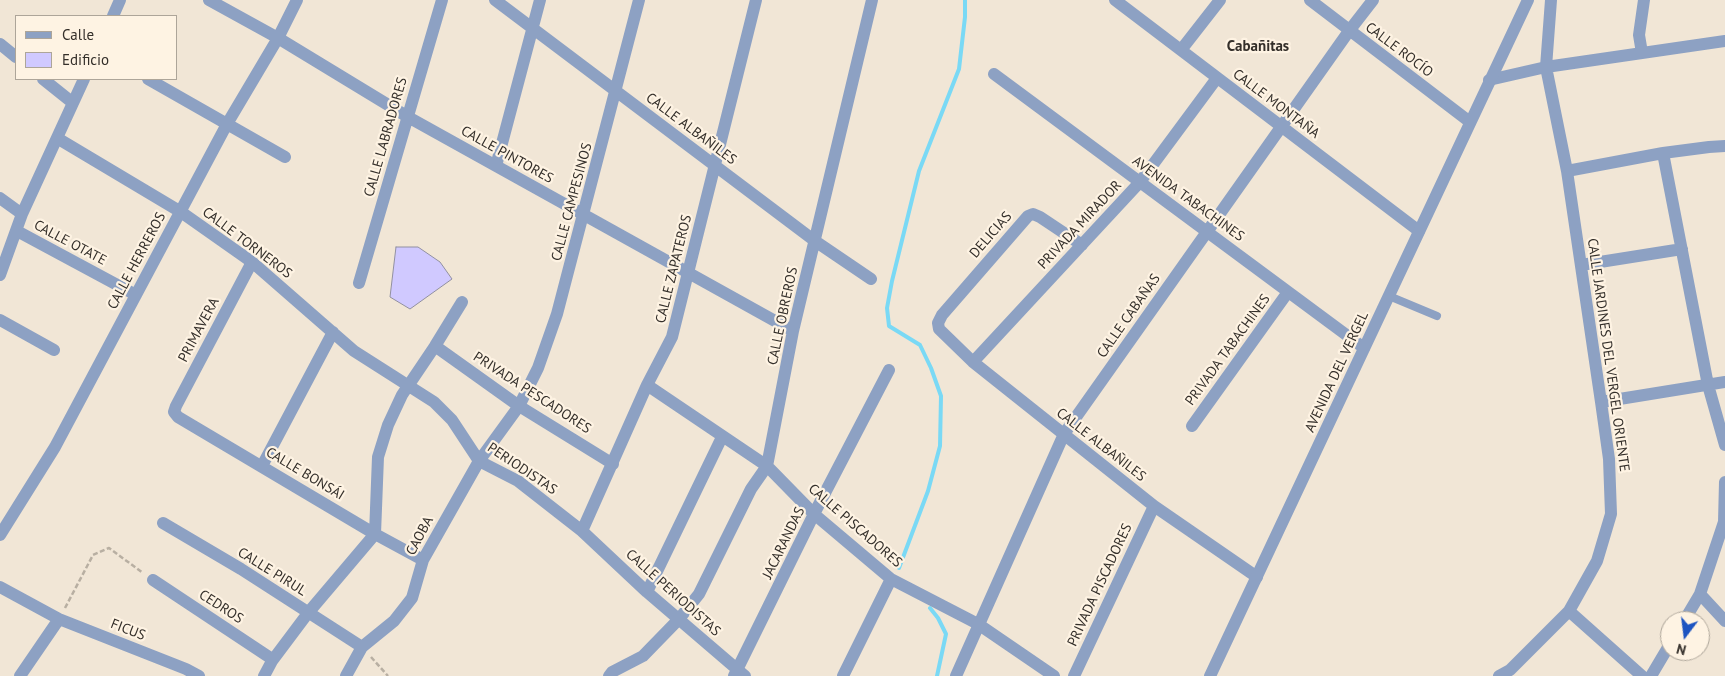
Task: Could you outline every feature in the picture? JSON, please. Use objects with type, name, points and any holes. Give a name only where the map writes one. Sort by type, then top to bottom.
[{"type":"street","points":[[113,15],[120,0]]},
{"type":"street","name":"CALLE PINTORES","points":[[209,0],[278,38],[408,117],[793,331]]},
{"type":"street","name":"CALLE HERREROS","points":[[0,535],[55,447],[227,124],[278,38],[297,0]]},
{"type":"street","name":"CALLE LABRADORES","points":[[359,283],[442,0]]},
{"type":"street","name":"CALLE ALBAÑILES","points":[[495,0],[815,241],[871,279]]},
{"type":"street","points":[[496,166],[540,0]]},
{"type":"street","name":"CALLE CAMPESINOS","points":[[519,406],[538,368],[557,314],[639,0]]},
{"type":"street","name":"CALLE ZAPATEROS","points":[[582,531],[647,385],[672,337],[756,0]]},
{"type":"street","name":"CALLE OBREROS","points":[[609,676],[612,672],[643,656],[679,619],[699,594],[751,489],[767,466],[793,331],[872,0]]},
{"type":"street","name":"CALLE MONTAÑA","points":[[1115,0],[1419,231]]},
{"type":"street","points":[[1181,50],[1220,0]]},
{"type":"street","name":"CALLE ROCÍO","points":[[1310,0],[1470,122]]},
{"type":"street","name":"CALLE CABAÑAS","points":[[956,676],[1064,434],[1281,126],[1373,0]]},
{"type":"street","name":"AVENIDA DEL VERGEL","points":[[1210,676],[1528,0]]},
{"type":"street","name":"CALLE JARDINES DEL VERGEL ORIENTE","points":[[1499,676],[1510,670],[1569,611],[1597,561],[1611,514],[1609,459],[1601,402],[1567,171],[1546,67],[1551,0]]},
{"type":"street","points":[[1642,53],[1639,35],[1644,0]]},
{"type":"street","points":[[1490,80],[1546,67],[1725,41]]},
{"type":"street","points":[[0,44],[15,56]]},
{"type":"street","name":"AVENIDA TABACHINES","points":[[994,74],[1364,348]]},
{"type":"street","name":"PRIVADA MIRADOR","points":[[973,362],[1140,182],[1218,78]]},
{"type":"street","points":[[45,80],[73,103]]},
{"type":"street","points":[[0,275],[22,214],[84,80]]},
{"type":"street","points":[[150,80],[285,157]]},
{"type":"street","name":"CALLE TORNEROS","points":[[57,138],[181,212],[252,262],[354,351],[408,387]]},
{"type":"street","points":[[1567,171],[1663,153],[1725,146]]},
{"type":"street","points":[[1663,153],[1708,385],[1725,445]]},
{"type":"street","name":"CALLE OTATE","points":[[0,198],[22,214]]},
{"type":"street","name":"DELICIAS","points":[[938,323],[942,315],[1028,216],[1033,214],[1040,217],[1082,246]]},
{"type":"street","name":"CALLE OTATE","points":[[17,231],[136,295]]},
{"type":"street","points":[[1580,265],[1682,249]]},
{"type":"street","name":"PRIMAVERA","points":[[174,412],[252,262]]},
{"type":"street","name":"PRIVADA TABACHINES","points":[[1192,426],[1288,292]]},
{"type":"street","points":[[264,676],[272,661],[308,613],[375,534],[378,457],[388,425],[402,395],[462,302]]},
{"type":"street","points":[[0,320],[54,350]]},
{"type":"street","name":"CALLE ALBAÑILES","points":[[938,323],[939,328],[973,362],[1154,506],[1257,576]]},
{"type":"street","points":[[262,466],[333,332]]},
{"type":"street","name":"PRIVADA PESCADORES","points":[[435,346],[519,406],[613,464]]},
{"type":"street","name":"JACARANDAS","points":[[739,674],[814,514],[890,370]]},
{"type":"street","points":[[1601,402],[1725,382]]},
{"type":"street","name":"CALLE PISCADORES","points":[[647,385],[767,466],[814,514],[891,579],[978,624],[1054,676]]},
{"type":"street","name":"PERIODISTAS","points":[[408,387],[434,402],[452,420],[479,461],[518,481],[582,531]]},
{"type":"street","name":"CAOBA","points":[[346,676],[362,647],[394,622],[412,598],[422,560],[479,461],[519,406]]},
{"type":"street","name":"CALLE BONSÁI","points":[[174,412],[178,417],[422,560]]},
{"type":"street","points":[[647,592],[722,436]]},
{"type":"street","points":[[1690,611],[1700,594],[1724,522],[1725,482]]},
{"type":"street","name":"PRIVADA PISCADORES","points":[[1074,676],[1154,506]]},
{"type":"street","name":"CALLE PIRUL","points":[[163,523],[241,569],[362,647]]},
{"type":"street","name":"CALLE PERIODISTAS","points":[[582,531],[739,674]]},
{"type":"street","points":[[843,676],[891,579]]},
{"type":"street","name":"CEDROS","points":[[153,580],[269,657],[272,661]]},
{"type":"street","name":"FICUS","points":[[0,587],[59,619],[186,669],[199,676]]},
{"type":"street","points":[[1700,594],[1725,621]]},
{"type":"street","points":[[1569,611],[1642,676]]},
{"type":"street","points":[[20,676],[59,619]]},
{"type":"street","points":[[1651,676],[1660,661]]},
{"type":"lane","points":[[1389,296],[1437,316]]},
{"type":"path","points":[[59,619],[94,555],[109,548],[153,580]]},
{"type":"path","points":[[362,647],[388,676]]},
{"type":"building","points":[[396,247],[418,247],[440,262],[452,279],[410,309],[390,297]]},
{"type":"waterway","points":[[899,568],[928,491],[940,446],[941,396],[920,345],[889,326],[887,308],[919,171],[959,69],[965,0]]},
{"type":"waterway","points":[[930,608],[938,618],[946,634],[937,676]]},
{"type":"district","name":"Cabañitas","points":[[1258,47]]}]
